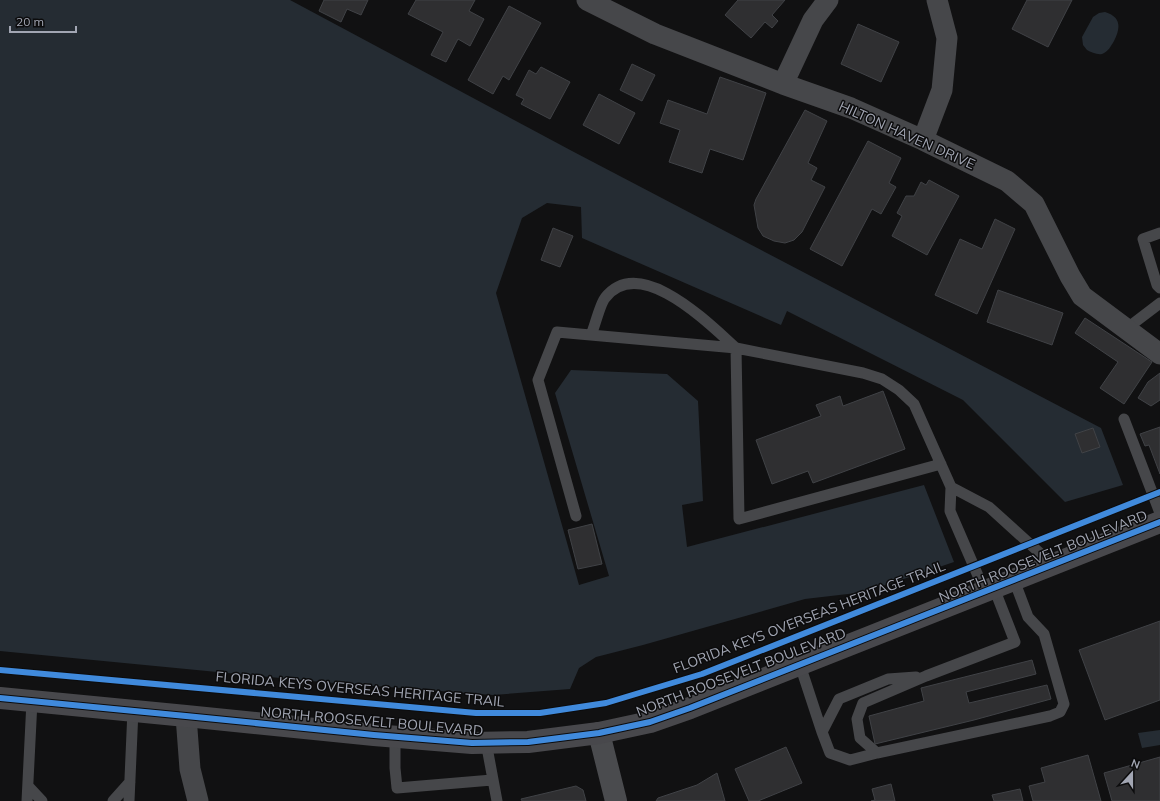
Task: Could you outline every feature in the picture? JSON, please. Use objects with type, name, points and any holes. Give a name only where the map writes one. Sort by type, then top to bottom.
[{"type":"main road","name":"NORTH ROOSEVELT BOULEVARD","points":[[0,698],[395,737],[472,743],[528,742],[599,733],[650,722],[800,665],[1160,522]]},
{"type":"street","name":"HILTON HAVEN DRIVE","points":[[587,0],[655,34],[783,84],[851,108],[923,140],[1007,181],[1034,204],[1070,276],[1082,296],[1160,354]]},
{"type":"street","points":[[783,84],[813,20],[828,0]]},
{"type":"street","points":[[923,140],[942,90],[947,38],[937,0]]},
{"type":"street","points":[[186,716],[190,769],[198,801]]},
{"type":"street","points":[[599,733],[616,801]]},
{"type":"lane","points":[[1160,232],[1142,239],[1157,285],[1160,288]]},
{"type":"lane","points":[[591,335],[604,298],[613,290],[624,285],[635,283],[646,284],[657,288],[692,308],[736,348],[739,519],[941,464]]},
{"type":"lane","points":[[1126,329],[1160,303]]},
{"type":"lane","points":[[576,516],[538,380],[557,332],[736,348],[863,372],[882,379],[899,390],[914,404],[951,487],[950,511],[1015,642],[926,676],[863,703],[857,719],[860,738],[877,753]]},
{"type":"lane","points":[[1124,420],[1160,513]]},
{"type":"lane","points":[[951,487],[989,507],[1052,564]]},
{"type":"lane","points":[[800,665],[830,753],[850,760],[1050,716],[1060,712],[1064,704],[1044,634],[1028,617],[1014,580]]},
{"type":"lane","points":[[822,732],[839,699],[888,679],[926,676]]},
{"type":"lane","points":[[27,801],[32,701]]},
{"type":"lane","points":[[129,801],[133,710]]},
{"type":"lane","points":[[395,737],[397,788],[492,780]]},
{"type":"lane","points":[[486,742],[497,801]]},
{"type":"lane","points":[[113,801],[130,782]]},
{"type":"lane","points":[[28,786],[42,801]]},
{"type":"shaded area","points":[[0,0],[290,0],[572,151],[1101,428],[1123,485],[1065,502],[963,400],[787,311],[781,325],[582,238],[581,207],[547,203],[522,218],[496,293],[579,585],[609,576],[555,393],[571,370],[667,374],[698,401],[703,501],[682,505],[687,547],[924,485],[954,562],[865,592],[805,599],[596,657],[579,668],[570,689],[493,695],[322,682],[0,651]]},
{"type":"shaded area","points":[[1105,12],[1117,20],[1118,31],[1109,49],[1102,54],[1098,54],[1087,50],[1083,45],[1082,37],[1093,17],[1099,13]]},
{"type":"shaded area","points":[[1160,730],[1160,745],[1142,748],[1138,733]]},
{"type":"building","points":[[324,0],[368,0],[361,15],[347,9],[341,22],[319,11]]},
{"type":"building","points":[[416,0],[475,0],[469,11],[484,19],[470,46],[458,39],[446,62],[431,55],[443,32],[408,14]]},
{"type":"building","points":[[738,0],[785,0],[772,15],[778,21],[772,28],[765,22],[751,38],[725,15]]},
{"type":"building","points":[[1027,0],[1072,0],[1048,47],[1012,29]]},
{"type":"building","points":[[509,6],[541,23],[509,80],[503,76],[493,94],[468,80]]},
{"type":"building","points":[[858,24],[899,42],[881,82],[841,64]]},
{"type":"building","points":[[632,64],[655,75],[642,101],[620,90]]},
{"type":"building","points":[[541,67],[570,82],[550,119],[521,104],[524,99],[516,95],[529,70],[536,74]]},
{"type":"building","points":[[720,77],[766,93],[743,160],[710,149],[702,173],[669,162],[680,130],[660,123],[668,100],[707,114]]},
{"type":"building","points":[[599,94],[635,113],[619,144],[583,125]]},
{"type":"building","points":[[805,110],[827,121],[808,163],[817,168],[811,180],[825,187],[802,232],[794,240],[785,243],[774,241],[763,236],[758,228],[754,205]]},
{"type":"building","points":[[868,141],[901,158],[889,183],[896,187],[881,214],[872,209],[842,266],[810,249]]},
{"type":"building","points":[[929,180],[959,196],[927,255],[892,236],[902,216],[897,213],[906,196],[914,196],[921,182],[926,185]]},
{"type":"building","points":[[995,219],[1015,229],[977,314],[935,295],[960,239],[982,249]]},
{"type":"building","points":[[553,228],[573,236],[560,267],[541,260]]},
{"type":"building","points":[[998,290],[1063,313],[1052,345],[987,322]]},
{"type":"building","points":[[1085,318],[1152,362],[1124,404],[1100,388],[1118,362],[1075,333]]},
{"type":"building","points":[[1160,373],[1160,400],[1151,406],[1138,398],[1148,382]]},
{"type":"building","points":[[883,391],[905,449],[813,483],[808,471],[772,484],[756,440],[821,416],[816,405],[840,396],[843,406]]},
{"type":"building","points":[[1160,427],[1160,474],[1149,445],[1145,446],[1140,434]]},
{"type":"building","points":[[1093,428],[1100,447],[1082,453],[1075,434]]},
{"type":"building","points":[[592,524],[602,564],[578,569],[568,530]]},
{"type":"building","points":[[1160,621],[1160,700],[1105,720],[1079,650]]},
{"type":"building","points":[[1032,660],[1036,674],[966,692],[969,703],[1047,685],[1051,699],[974,720],[875,744],[869,716],[924,701],[921,688]]},
{"type":"building","points":[[786,747],[802,783],[758,801],[749,801],[735,769]]},
{"type":"building","points":[[1088,755],[1101,801],[1033,801],[1029,786],[1045,782],[1041,768]]},
{"type":"building","points":[[1160,757],[1160,801],[1112,801],[1104,773]]},
{"type":"building","points":[[717,773],[725,801],[656,801],[658,798],[697,785]]},
{"type":"building","points":[[891,784],[895,801],[871,801],[875,800],[872,789]]},
{"type":"building","points":[[576,786],[583,790],[586,801],[522,801],[521,799]]},
{"type":"building","points":[[1020,789],[1023,801],[994,801],[992,795]]},
{"type":"cycle path","name":"FLORIDA KEYS OVERSEAS HERITAGE TRAIL","points":[[0,670],[476,713],[540,713],[606,703],[702,674],[1160,492]]},
{"type":"cycle path","points":[[0,698],[374,735],[472,743],[528,742],[599,733],[650,722],[690,708],[1160,522]]}]
